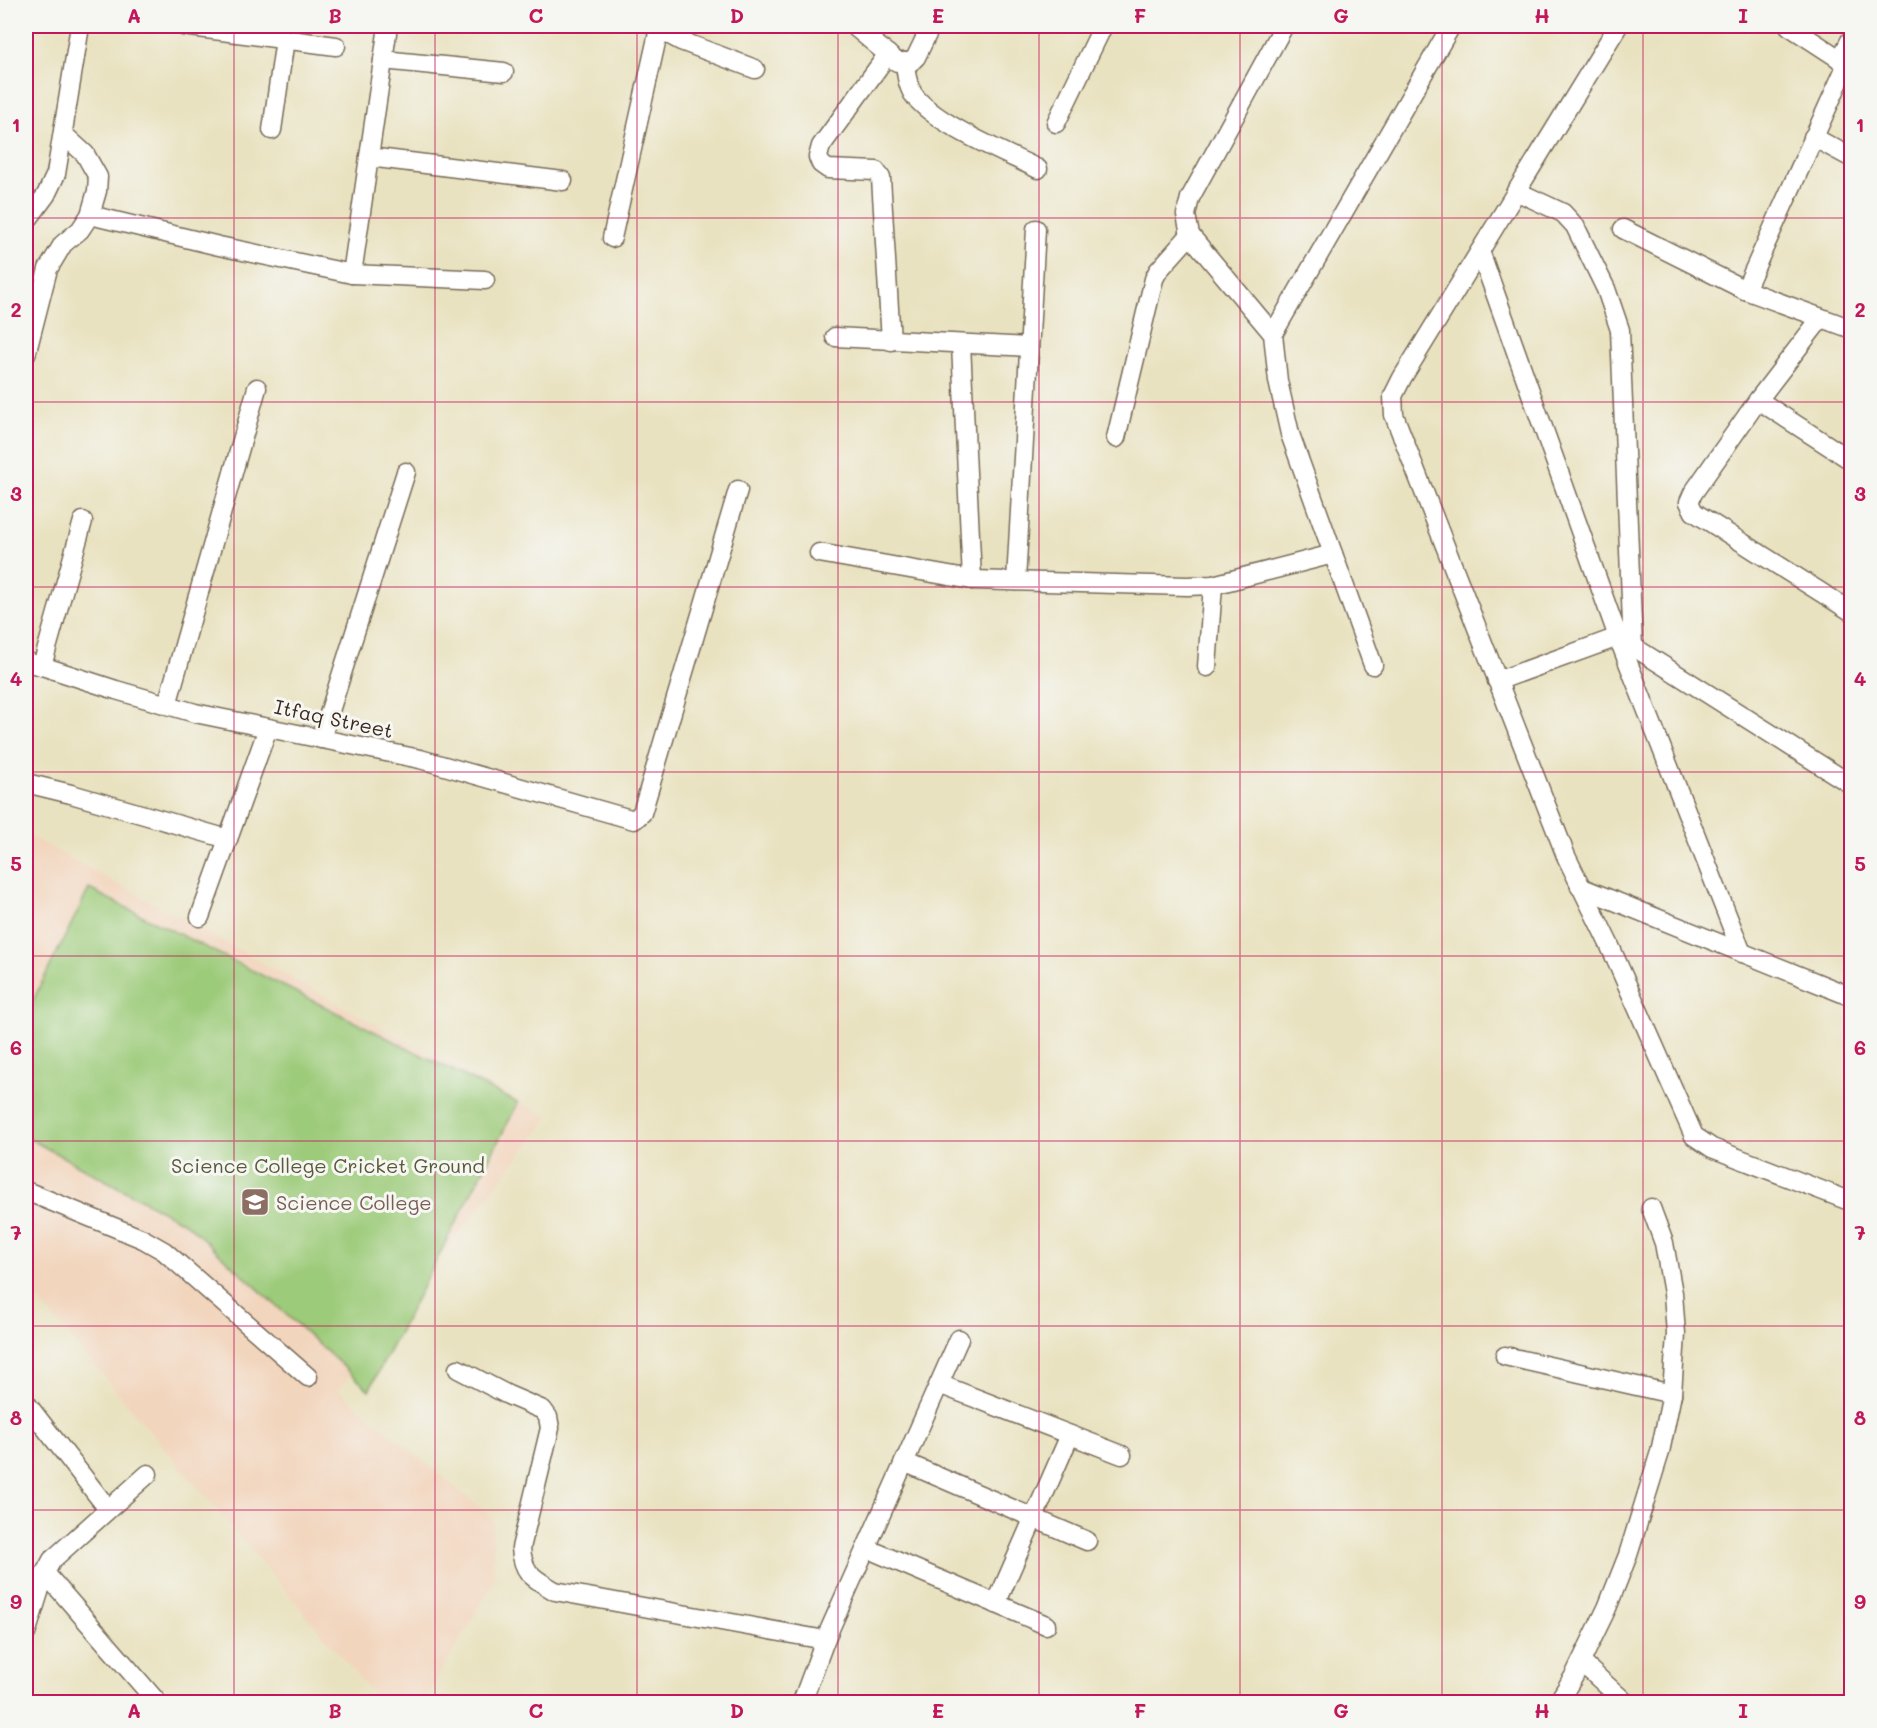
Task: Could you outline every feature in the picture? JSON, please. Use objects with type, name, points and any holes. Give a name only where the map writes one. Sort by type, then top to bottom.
[{"type":"street","points":[[26,222],[46,195],[56,174],[80,26]]},
{"type":"street","points":[[183,26],[336,46]]},
{"type":"street","points":[[352,274],[388,26]]},
{"type":"street","points":[[854,26],[897,62],[911,63],[931,26]]},
{"type":"street","points":[[1056,123],[1102,26]]},
{"type":"street","points":[[1284,26],[1190,198],[1186,215],[1190,235],[1273,334],[1278,381],[1290,434],[1373,664]]},
{"type":"street","points":[[1273,334],[1451,26]]},
{"type":"street","points":[[1618,26],[1402,378],[1393,396],[1394,415],[1562,845],[1580,887],[1610,944],[1694,1136],[1712,1148],[1851,1202]]},
{"type":"street","points":[[1789,26],[1846,64]]},
{"type":"street","points":[[612,238],[656,27],[681,41],[755,69]]},
{"type":"street","points":[[1745,290],[1846,64],[1851,37]]},
{"type":"street","points":[[272,130],[285,39]]},
{"type":"street","points":[[888,54],[820,146],[818,157],[820,164],[828,169],[876,171],[881,178],[891,340]]},
{"type":"street","points":[[383,60],[504,72]]},
{"type":"street","points":[[905,62],[908,83],[923,105],[954,128],[1038,169]]},
{"type":"street","points":[[26,355],[48,269],[63,244],[80,230],[90,215],[96,198],[98,177],[85,154],[63,134]]},
{"type":"street","points":[[1813,137],[1851,158]]},
{"type":"street","points":[[369,157],[563,181]]},
{"type":"street","points":[[1516,191],[1563,213],[1575,226],[1606,289],[1620,330],[1634,648]]},
{"type":"street","points":[[90,215],[219,246],[352,274],[485,280]]},
{"type":"street","points":[[1016,581],[1036,229]]},
{"type":"street","points":[[1623,229],[1745,290],[1851,328]]},
{"type":"street","points":[[1116,438],[1154,279],[1158,271],[1190,235]]},
{"type":"street","points":[[1480,251],[1618,637],[1742,953]]},
{"type":"street","points":[[1821,318],[1758,400],[1689,502],[1694,512],[1851,612]]},
{"type":"street","points":[[835,337],[1029,347]]},
{"type":"street","points":[[961,344],[972,580]]},
{"type":"street","points":[[167,705],[257,388]]},
{"type":"street","points":[[1758,400],[1851,461]]},
{"type":"street","points":[[321,739],[406,472]]},
{"type":"street","name":"Itfaq Street","points":[[34,664],[195,713],[420,759],[634,820],[642,813],[738,490]]},
{"type":"street","points":[[34,664],[83,521]]},
{"type":"street","points":[[819,553],[972,580],[1186,586],[1213,585],[1333,554]]},
{"type":"street","points":[[1207,667],[1213,585]]},
{"type":"street","points":[[1618,637],[1851,785]]},
{"type":"street","points":[[1497,681],[1618,637]]},
{"type":"street","points":[[200,916],[268,728]]},
{"type":"street","points":[[26,783],[228,839]]},
{"type":"street","points":[[1580,887],[1851,997]]},
{"type":"street","points":[[26,1191],[143,1239],[164,1251],[308,1377]]},
{"type":"street","points":[[1558,1702],[1581,1662],[1607,1608],[1628,1555],[1660,1452],[1672,1394],[1676,1334],[1673,1293],[1664,1243],[1651,1208]]},
{"type":"street","points":[[802,1702],[825,1640],[959,1339]]},
{"type":"street","points":[[1505,1356],[1672,1394]]},
{"type":"street","points":[[458,1369],[543,1410],[548,1417],[550,1428],[521,1548],[522,1562],[530,1576],[555,1591],[825,1640]]},
{"type":"street","points":[[939,1384],[1122,1455]]},
{"type":"street","points":[[26,1403],[108,1509]]},
{"type":"street","points":[[996,1604],[1070,1435]]},
{"type":"street","points":[[904,1462],[1087,1541]]},
{"type":"street","points":[[26,1634],[30,1607],[52,1560],[148,1474]]},
{"type":"street","points":[[866,1548],[1046,1625]]},
{"type":"street","points":[[45,1573],[156,1702]]},
{"type":"street","points":[[1581,1662],[1625,1702]]},
{"type":"shaded area","name":"Science College","points":[[26,837],[33,838],[549,1118],[338,1390],[493,1519],[493,1583],[424,1702],[380,1702],[26,1285]]},
{"type":"green space","name":"Science College Cricket Ground","points":[[89,889],[518,1103],[369,1390],[188,1225],[26,1137],[26,1014]]},
{"type":"place","name":"Science College","points":[[255,1202]]}]
